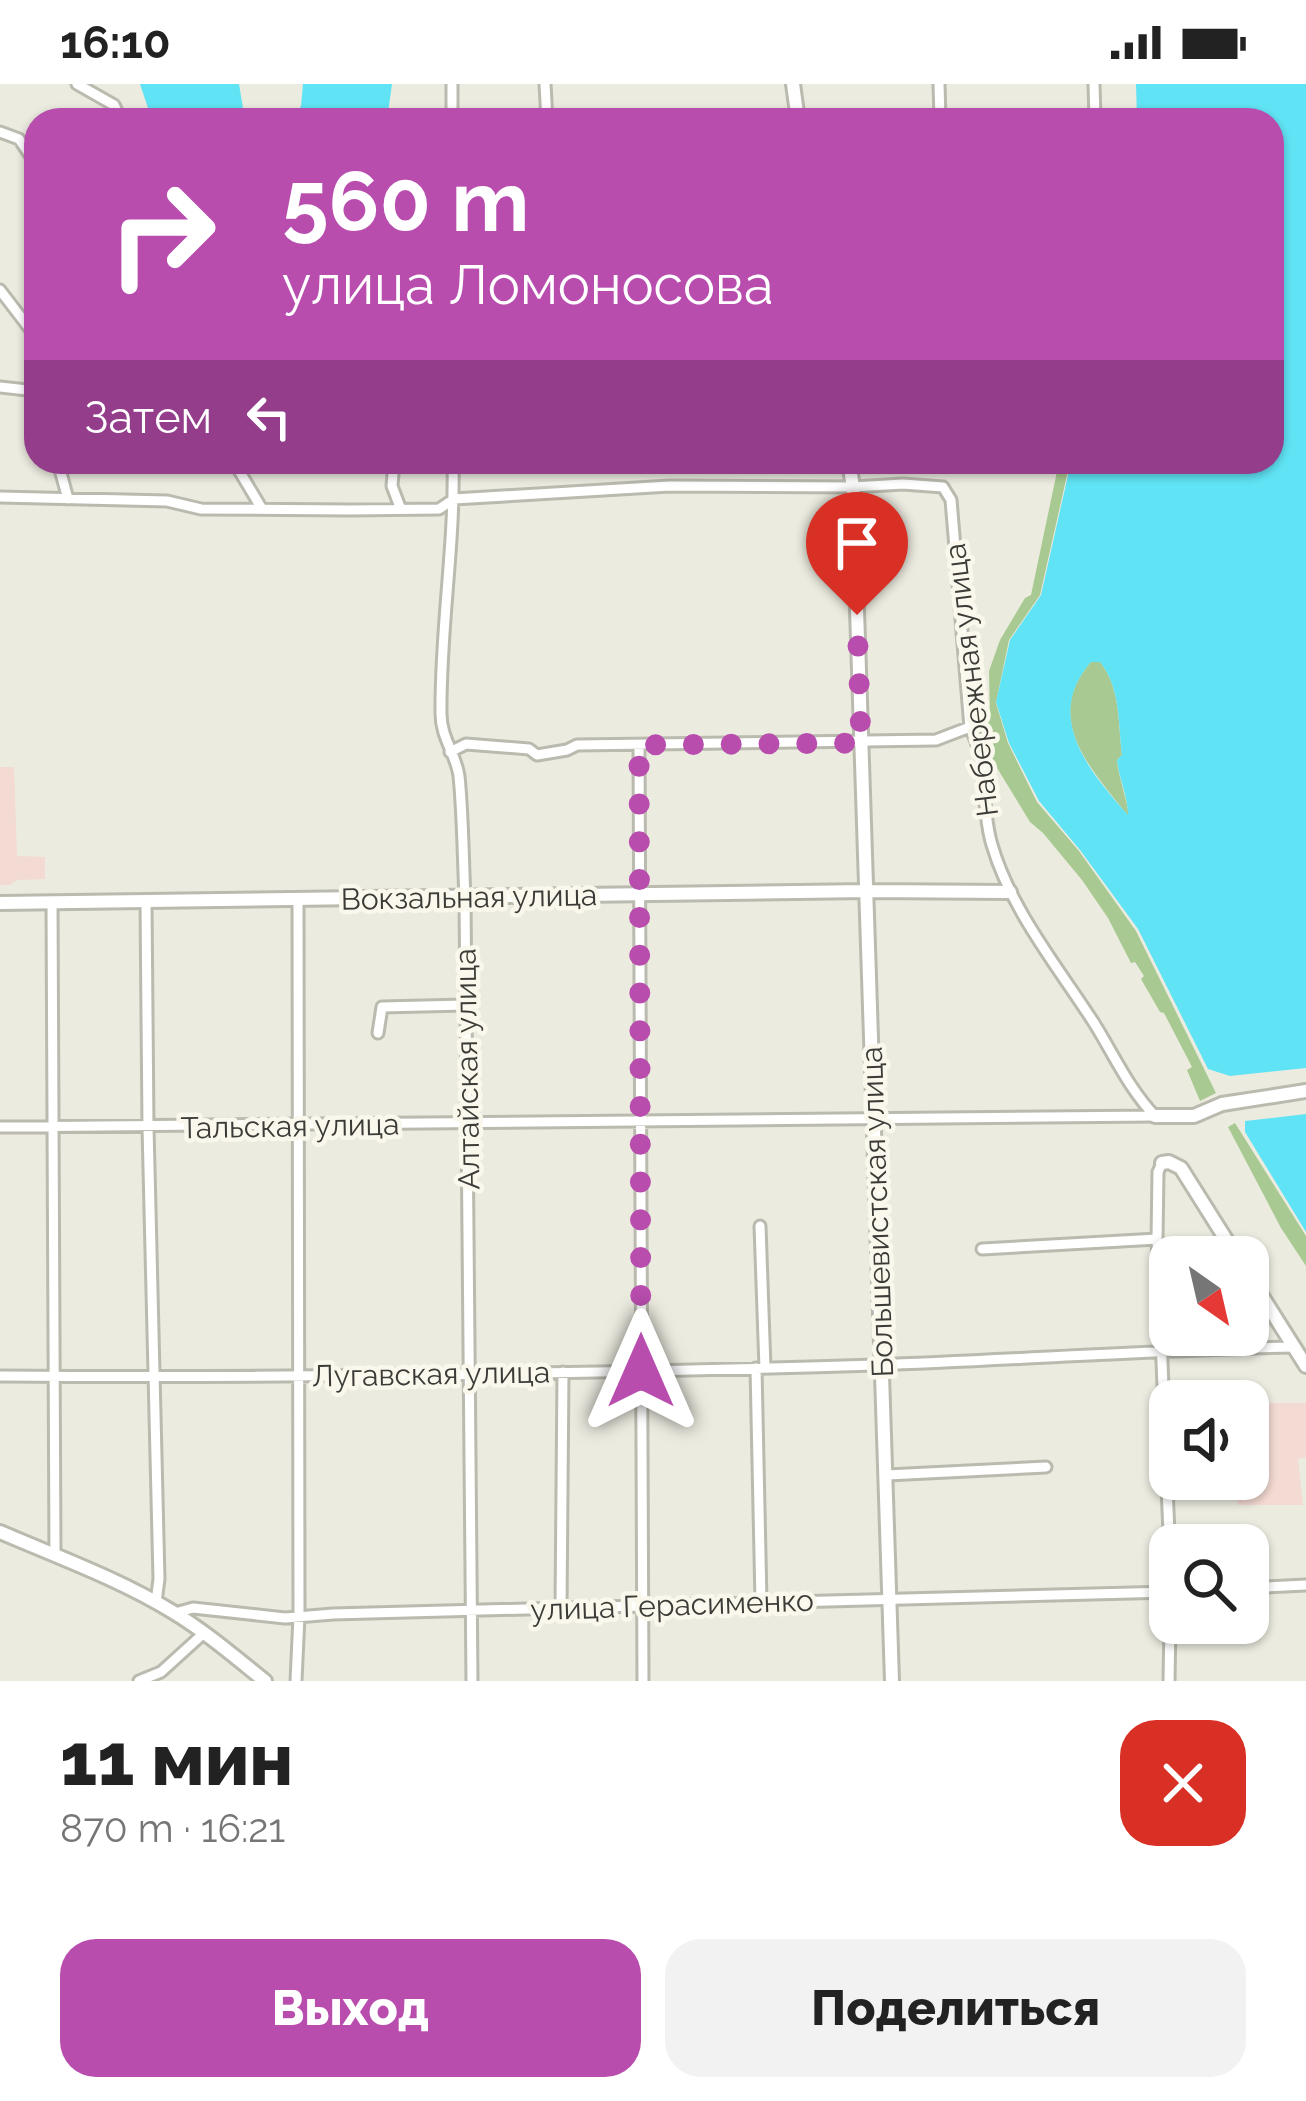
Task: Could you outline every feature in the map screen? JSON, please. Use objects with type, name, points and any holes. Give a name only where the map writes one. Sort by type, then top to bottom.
[{"type":"main road","name":"Большевистская улица","points":[[851,474],[892,1681]]},
{"type":"main road","name":"Вокзальная улица","points":[[0,903],[1010,892]]},
{"type":"main road","points":[[1155,1116],[1194,1116],[1222,1104],[1306,1091]]},
{"type":"main road","points":[[1162,1163],[1181,1168],[1224,1236]]},
{"type":"main road","points":[[1269,1308],[1306,1366]]},
{"type":"main road","points":[[0,1532],[156,1602],[265,1681]]},
{"type":"street","points":[[77,84],[115,108]]},
{"type":"street","points":[[0,290],[24,321]]},
{"type":"street","points":[[61,474],[68,499]]},
{"type":"street","points":[[240,474],[262,509]]},
{"type":"street","points":[[393,474],[400,507]]},
{"type":"street","name":"Алтайская улица","points":[[454,474],[441,674],[442,736],[458,770],[465,898],[472,1681]]},
{"type":"street","points":[[0,497],[167,501],[201,509],[439,508],[454,499],[670,486],[853,487]]},
{"type":"street","name":"Набережная улица","points":[[853,487],[944,487],[951,500],[970,727],[982,755],[992,847],[1010,892],[1139,1100],[1155,1116]]},
{"type":"street","points":[[450,752],[466,744],[529,749],[537,754],[577,745],[936,740],[970,727]]},
{"type":"street","points":[[639,745],[643,1681]]},
{"type":"street","points":[[296,1681],[298,899]]},
{"type":"street","points":[[52,902],[55,1556]]},
{"type":"street","points":[[146,902],[156,1602]]},
{"type":"street","points":[[378,1033],[382,1006],[465,1005]]},
{"type":"street","points":[[1132,1116],[1139,1100]]},
{"type":"street","name":"Тальская улица","points":[[0,1127],[1155,1116]]},
{"type":"street","points":[[1157,1236],[1162,1163]]},
{"type":"street","points":[[760,1226],[760,1602]]},
{"type":"street","points":[[982,1249],[1149,1239]]},
{"type":"street","name":"Лугавская улица","points":[[1269,1348],[1293,1347]]},
{"type":"street","name":"Лугавская улица","points":[[0,1376],[471,1375],[882,1364],[1149,1351]]},
{"type":"street","points":[[1161,1356],[1168,1524]]},
{"type":"street","points":[[561,1608],[563,1372]]},
{"type":"street","points":[[887,1475],[1046,1467]]},
{"type":"street","points":[[1269,1587],[1306,1585]]},
{"type":"street","name":"улица Герасименко","points":[[174,1613],[193,1608],[299,1616],[1149,1593]]},
{"type":"street","points":[[139,1681],[159,1676],[204,1633]]},
{"type":"street","points":[[1168,1681],[1169,1644]]},
{"type":"shaded area","points":[[0,767],[14,767],[17,856],[45,857],[45,879],[0,885]]},
{"type":"shaded area","points":[[1269,1403],[1306,1403],[1306,1457],[1298,1459],[1303,1505],[1238,1505],[1237,1500],[1269,1500]]},
{"type":"green space","points":[[1056,474],[1067,474],[1040,595],[1009,640],[996,703],[1008,743],[1037,802],[1136,931],[1216,1093],[1200,1101],[1187,1070],[1192,1067],[1108,918],[1082,880],[1030,822],[991,758],[984,756],[976,724],[990,720],[989,671],[1000,640],[1031,595]]},
{"type":"green space","points":[[1091,662],[1100,662],[1115,694],[1122,755],[1117,760],[1129,817],[1088,762],[1071,724],[1077,683]]},
{"type":"green space","points":[[1235,1123],[1306,1236],[1306,1266],[1228,1127]]},
{"type":"water","points":[[140,84],[239,84],[243,108],[148,108]]},
{"type":"water","points":[[303,84],[392,84],[389,108],[301,106]]},
{"type":"water","points":[[1136,84],[1306,84],[1306,1068],[1230,1076],[1208,1069],[1138,929],[1039,801],[1009,743],[996,702],[1010,640],[1041,595],[1068,474],[1284,474],[1284,108],[1137,108]],"holes":[[[1091,662],[1100,662],[1117,706],[1122,755],[1117,760],[1128,815],[1086,762],[1071,723],[1077,683]]]},
{"type":"water","points":[[1306,1114],[1306,1232],[1245,1132],[1245,1121]]},
{"type":"route","points":[[641,1371],[639,745],[861,743],[857,615]]}]
